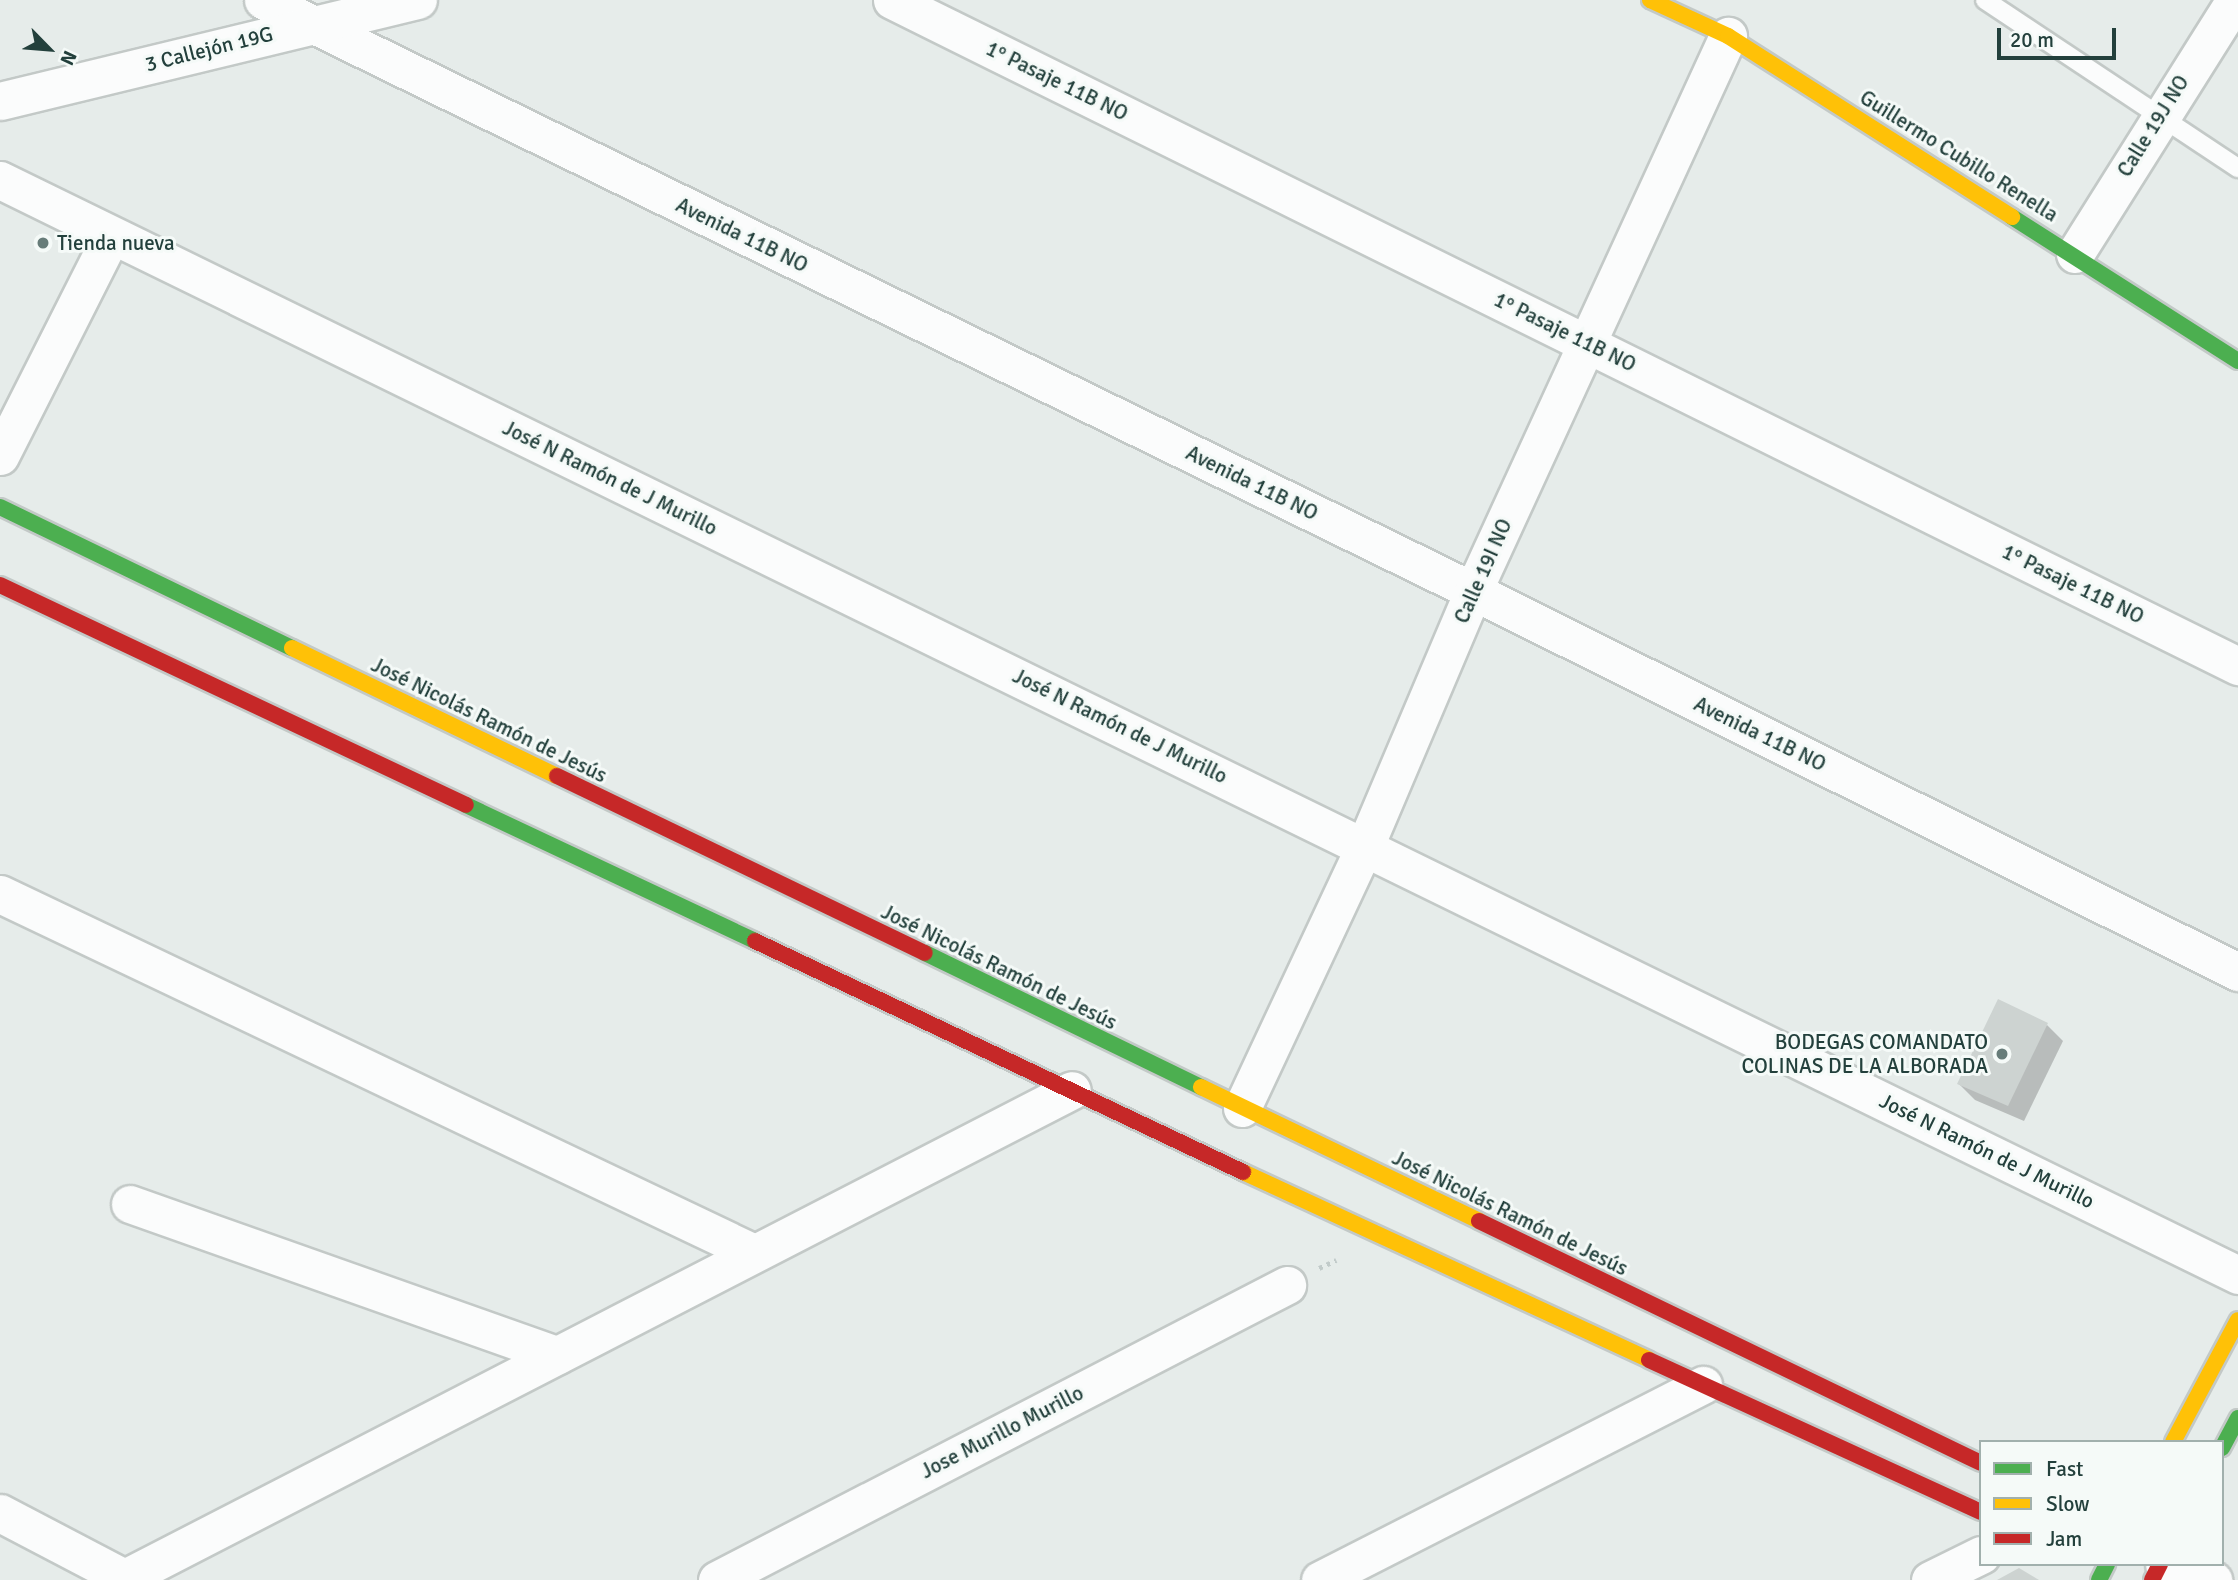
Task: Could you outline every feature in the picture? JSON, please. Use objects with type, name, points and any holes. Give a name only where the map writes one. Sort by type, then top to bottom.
[{"type":"street","name":"Avenida 11B NO","points":[[262,0],[1473,591],[2238,972]]},
{"type":"street","name":"3 Callejón 19G","points":[[0,101],[418,0]]},
{"type":"street","name":"1° Pasaje 11B NO","points":[[892,0],[2238,666]]},
{"type":"street","name":"Guillermo Cubillo Renella","points":[[1650,0],[1728,36],[2075,254],[2238,361]]},
{"type":"street","name":"Calle 19J NO","points":[[2075,254],[2158,116],[2235,0]]},
{"type":"street","name":"Calle 19I NO","points":[[1242,1108],[1365,846],[1473,591],[1728,36]]},
{"type":"street","name":"José N Ramón de J Murillo","points":[[0,180],[2238,1275]]},
{"type":"street","points":[[0,456],[111,236]]},
{"type":"street","name":"José Nicolás Ramón de Jesús","points":[[0,507],[1979,1462]]},
{"type":"street","points":[[0,585],[1072,1090],[1979,1511]]},
{"type":"street","points":[[0,894],[754,1253]]},
{"type":"street","points":[[0,1513],[126,1579],[1072,1090]]},
{"type":"street","points":[[130,1204],[557,1355]]},
{"type":"street","name":"Jose Murillo Murillo","points":[[717,1580],[1287,1285]]},
{"type":"street","points":[[2174,1440],[2238,1320]]},
{"type":"street","points":[[1320,1580],[1703,1385]]},
{"type":"street","points":[[2224,1444],[2238,1418]]},
{"type":"street","points":[[1930,1580],[1979,1556]]},
{"type":"street","points":[[2168,1566],[2213,1580]]},
{"type":"lane","points":[[1985,0],[2238,168]]},
{"type":"building","name":"BODEGAS COMANDATO COLINAS DE LA ALBORADA","points":[[1998,999],[2048,1023],[2008,1106],[1957,1084]]},
{"type":"building","points":[[2019,1568],[2039,1580],[1997,1580]]},
{"type":"traffic: fast","points":[[2012,217],[2238,361]]},
{"type":"traffic: fast","points":[[0,507],[292,648]]},
{"type":"traffic: fast","points":[[466,805],[755,941]]},
{"type":"traffic: fast","points":[[925,953],[1201,1087]]},
{"type":"traffic: fast","points":[[2224,1444],[2238,1418]]},
{"type":"traffic: fast","points":[[2099,1580],[2106,1566]]},
{"type":"traffic: slow","points":[[1650,0],[1728,36],[2012,217]]},
{"type":"traffic: slow","points":[[292,648],[557,776]]},
{"type":"traffic: slow","points":[[1201,1087],[1479,1221]]},
{"type":"traffic: slow","points":[[1243,1172],[1649,1360]]},
{"type":"traffic: slow","points":[[2174,1440],[2238,1320]]},
{"type":"traffic: jam","points":[[0,585],[466,805]]},
{"type":"traffic: jam","points":[[557,776],[925,953]]},
{"type":"traffic: jam","points":[[755,941],[1243,1172]]},
{"type":"traffic: jam","points":[[1479,1221],[1979,1462]]},
{"type":"traffic: jam","points":[[1649,1360],[1979,1511]]},
{"type":"traffic: jam","points":[[2152,1580],[2159,1566]]},
{"type":"place","name":"Tienda nueva","points":[[43,243]]},
{"type":"place","name":"BODEGAS COMANDATO COLINAS DE LA ALBORADA","points":[[2002,1054]]}]
